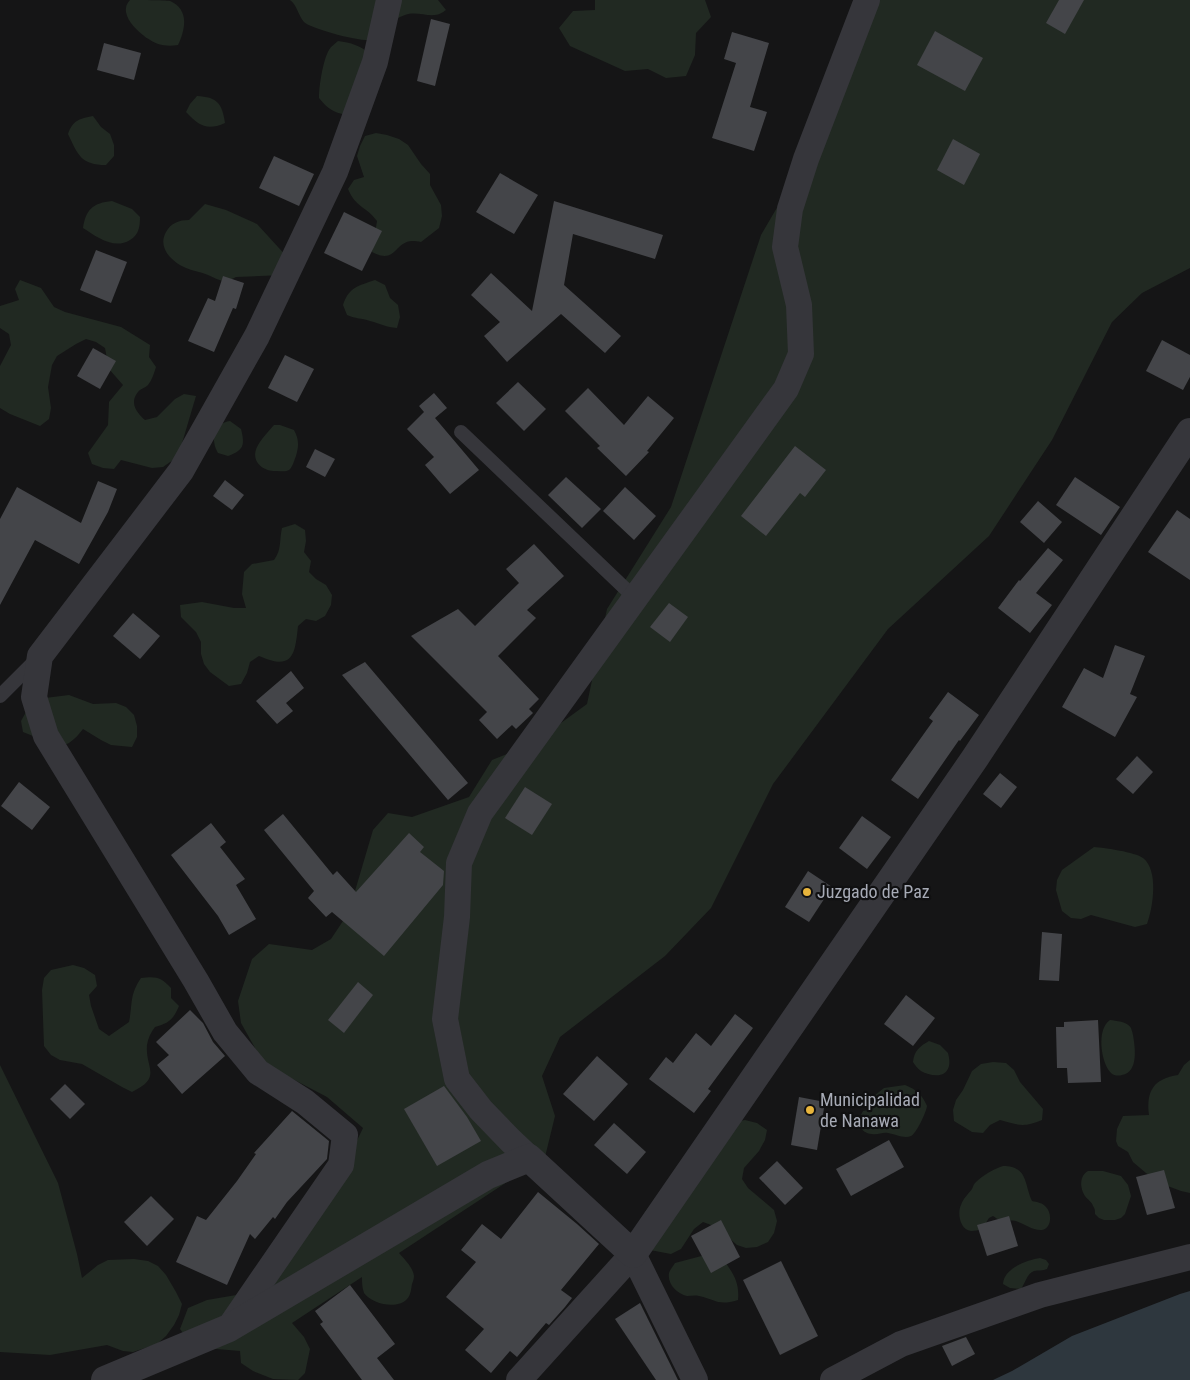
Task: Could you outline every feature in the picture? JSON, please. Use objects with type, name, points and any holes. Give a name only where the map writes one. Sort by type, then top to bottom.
[{"type":"street","points":[[229,1328],[340,1165],[345,1135],[305,1102],[258,1072],[225,1032],[196,981],[46,736],[34,697],[40,656],[180,471],[257,336],[335,172],[375,62],[389,0]]},
{"type":"street","points":[[696,1380],[633,1254],[510,1140],[480,1110],[457,1079],[445,1019],[457,917],[459,863],[480,813],[786,389],[801,354],[799,305],[785,247],[790,209],[806,159],[867,0]]},
{"type":"street","points":[[519,1380],[633,1254],[975,758],[1190,432]]},
{"type":"street","points":[[105,1380],[229,1328],[488,1175],[529,1158]]},
{"type":"street","points":[[833,1380],[901,1344],[1040,1295],[1190,1257]]},
{"type":"lane","points":[[461,432],[635,598]]},
{"type":"lane","points":[[0,696],[40,656]]},
{"type":"shaded area","points":[[130,0],[170,1],[176,5],[181,10],[184,21],[183,33],[178,45],[158,44],[139,32],[133,26],[126,12],[126,6]]},
{"type":"shaded area","points":[[290,0],[438,0],[446,10],[436,15],[412,13],[405,15],[395,20],[375,38],[366,40],[336,34],[308,25]]},
{"type":"shaded area","points":[[595,0],[705,0],[711,17],[696,33],[695,55],[686,76],[666,78],[648,69],[625,71],[570,46],[559,28],[573,11],[595,10]]},
{"type":"shaded area","points":[[872,0],[1190,0],[1190,268],[1142,293],[1112,322],[1052,440],[989,536],[888,629],[773,784],[711,908],[665,956],[560,1037],[542,1076],[555,1116],[545,1157],[399,1253],[410,1266],[414,1276],[411,1292],[403,1302],[391,1305],[378,1303],[368,1297],[362,1287],[362,1277],[292,1323],[304,1337],[310,1349],[305,1373],[298,1380],[273,1379],[253,1371],[241,1363],[240,1351],[193,1347],[180,1329],[188,1308],[207,1300],[248,1293],[324,1209],[363,1128],[327,1097],[264,1064],[241,1023],[238,1001],[252,959],[269,944],[312,950],[331,939],[355,903],[355,891],[373,830],[388,813],[412,817],[469,797],[492,760],[532,744],[587,704],[607,609],[671,507],[761,235],[837,105]]},
{"type":"shaded area","points":[[338,41],[363,48],[370,54],[346,115],[331,110],[319,98],[327,54]]},
{"type":"shaded area","points":[[197,96],[209,98],[217,102],[222,110],[225,123],[208,127],[199,124],[191,117],[186,112]]},
{"type":"shaded area","points":[[93,116],[101,127],[110,134],[114,145],[114,156],[106,165],[91,163],[81,157],[68,134],[77,121]]},
{"type":"shaded area","points":[[376,133],[399,139],[408,145],[430,174],[430,185],[441,205],[442,216],[439,228],[421,242],[406,242],[386,256],[372,252],[377,221],[354,200],[348,189],[354,180],[364,177],[357,156],[365,136]]},
{"type":"shaded area","points":[[112,201],[132,209],[140,217],[137,233],[133,238],[124,243],[118,244],[106,241],[83,228],[88,212],[95,205]]},
{"type":"shaded area","points":[[205,204],[226,210],[257,224],[289,259],[283,275],[236,277],[226,282],[186,268],[171,258],[163,244],[166,232],[170,226],[189,220]]},
{"type":"shaded area","points":[[20,280],[41,288],[54,307],[65,312],[121,327],[150,345],[149,357],[156,367],[147,386],[139,391],[134,400],[135,408],[145,420],[157,417],[175,399],[184,394],[196,396],[180,450],[173,460],[163,467],[152,468],[121,460],[114,469],[92,464],[88,453],[108,425],[109,402],[123,385],[109,369],[105,348],[96,342],[86,339],[57,356],[52,365],[48,387],[51,408],[49,419],[40,426],[0,408],[0,366],[11,345],[9,334],[0,328],[0,306],[19,300],[15,289]]},
{"type":"shaded area","points":[[375,280],[385,285],[390,298],[398,305],[400,317],[397,328],[347,315],[343,305],[348,294],[355,288]]},
{"type":"shaded area","points":[[230,421],[241,429],[243,443],[237,452],[228,456],[218,453],[214,438],[220,425]]},
{"type":"shaded area","points":[[274,425],[294,430],[297,436],[297,452],[288,471],[267,470],[259,465],[255,457],[257,447]]},
{"type":"shaded area","points":[[295,524],[305,530],[304,552],[311,561],[309,572],[326,585],[332,595],[331,605],[325,616],[316,621],[306,619],[298,626],[295,645],[290,658],[279,662],[259,656],[250,662],[241,684],[229,686],[210,672],[204,664],[201,654],[201,642],[196,632],[181,617],[180,605],[202,602],[234,608],[246,608],[242,594],[244,572],[252,564],[274,560],[279,548],[282,528]]},
{"type":"shaded area","points":[[69,695],[93,704],[116,703],[126,707],[134,715],[137,726],[137,737],[132,747],[111,745],[83,729],[73,740],[64,744],[39,739],[23,732],[21,721],[26,712],[45,698]]},
{"type":"shaded area","points":[[1094,847],[1134,854],[1143,858],[1148,864],[1153,880],[1153,899],[1147,924],[1135,927],[1091,915],[1081,919],[1071,918],[1062,911],[1056,890],[1057,880],[1062,870]]},
{"type":"shaded area","points":[[73,965],[84,968],[95,975],[97,986],[89,995],[91,1006],[99,1029],[109,1036],[129,1022],[133,995],[141,978],[158,978],[171,988],[171,998],[179,1006],[175,1015],[170,1020],[155,1027],[151,1033],[147,1045],[150,1077],[141,1087],[132,1092],[82,1064],[60,1060],[51,1055],[44,1046],[42,990],[44,978],[51,970]]},
{"type":"shaded area","points":[[1110,1020],[1127,1024],[1133,1034],[1135,1058],[1131,1069],[1121,1075],[1111,1073],[1103,1054],[1103,1031]]},
{"type":"shaded area","points":[[929,1041],[940,1045],[948,1053],[949,1066],[945,1073],[941,1075],[925,1073],[913,1062],[918,1049]]},
{"type":"shaded area","points":[[1190,1060],[1190,1193],[1165,1185],[1146,1173],[1133,1162],[1128,1152],[1118,1146],[1116,1141],[1117,1129],[1123,1116],[1149,1115],[1149,1099],[1153,1087],[1163,1079],[1178,1075],[1184,1065]]},
{"type":"shaded area","points":[[993,1062],[1006,1063],[1014,1070],[1020,1082],[1043,1109],[1042,1120],[1021,1125],[1000,1120],[990,1125],[983,1133],[972,1132],[954,1121],[953,1110],[956,1100],[972,1071],[981,1064]]},
{"type":"shaded area","points":[[0,1065],[58,1183],[82,1278],[98,1265],[108,1260],[134,1259],[148,1261],[158,1266],[176,1292],[182,1304],[179,1315],[166,1336],[157,1344],[133,1352],[123,1351],[107,1345],[50,1355],[0,1352]]},
{"type":"shaded area","points":[[905,1085],[919,1093],[927,1106],[913,1134],[905,1137],[888,1133],[874,1134],[864,1131],[860,1126],[860,1119],[863,1111],[868,1110],[874,1096],[884,1088]]},
{"type":"shaded area","points":[[745,1120],[757,1123],[767,1130],[765,1140],[759,1151],[744,1168],[742,1179],[748,1188],[774,1210],[777,1221],[774,1233],[768,1242],[757,1247],[746,1248],[737,1245],[722,1229],[703,1222],[694,1229],[681,1249],[671,1254],[650,1250],[639,1234],[645,1212],[677,1174],[734,1122]]},
{"type":"shaded area","points":[[1003,1166],[1017,1169],[1024,1177],[1032,1201],[1042,1204],[1048,1210],[1050,1220],[1045,1229],[1036,1229],[1016,1221],[1002,1221],[993,1216],[989,1218],[982,1229],[971,1231],[964,1228],[960,1221],[960,1208],[963,1201],[979,1179]]},
{"type":"shaded area","points":[[1088,1171],[1103,1171],[1121,1176],[1128,1185],[1131,1196],[1125,1214],[1121,1218],[1104,1220],[1095,1214],[1092,1203],[1085,1196],[1081,1186],[1083,1176]]},
{"type":"shaded area","points":[[709,1254],[721,1256],[731,1271],[738,1287],[738,1300],[718,1302],[697,1296],[687,1296],[676,1291],[671,1285],[669,1273],[675,1263]]},
{"type":"shaded area","points":[[1040,1258],[1046,1260],[1049,1264],[1047,1269],[1032,1272],[1021,1289],[1010,1288],[1003,1284],[1007,1273],[1012,1269],[1023,1263]]},
{"type":"shaded area","points":[[1190,1291],[1190,1380],[993,1380],[1072,1336]]},
{"type":"building","points":[[1059,0],[1084,0],[1065,34],[1046,23]]},
{"type":"building","points":[[431,19],[450,24],[435,86],[417,81]]},
{"type":"building","points":[[935,31],[983,58],[965,91],[917,65]]},
{"type":"building","points":[[732,32],[769,43],[750,107],[767,112],[754,151],[712,138],[736,63],[724,59]]},
{"type":"building","points":[[104,43],[141,53],[134,80],[97,70]]},
{"type":"building","points":[[953,139],[980,154],[964,185],[937,170]]},
{"type":"building","points":[[274,156],[314,174],[299,206],[259,188]]},
{"type":"building","points":[[500,173],[538,195],[514,234],[476,212]]},
{"type":"building","points":[[554,201],[663,235],[655,259],[573,234],[564,285],[621,336],[605,353],[561,314],[507,362],[484,336],[500,322],[471,295],[491,273],[532,311]]},
{"type":"building","points":[[344,212],[382,231],[362,271],[324,253]]},
{"type":"building","points":[[96,250],[127,262],[111,303],[80,290]]},
{"type":"building","points":[[223,276],[244,283],[236,309],[233,308],[214,352],[188,341],[208,298],[215,301]]},
{"type":"building","points":[[1162,340],[1190,355],[1190,377],[1183,390],[1146,371]]},
{"type":"building","points":[[93,348],[116,361],[100,389],[77,376]]},
{"type":"building","points":[[285,355],[314,369],[297,402],[268,388]]},
{"type":"building","points":[[518,382],[546,409],[524,431],[496,403]]},
{"type":"building","points":[[588,388],[624,425],[648,396],[674,418],[647,451],[649,452],[626,476],[597,448],[600,446],[565,411]]},
{"type":"building","points":[[434,393],[447,408],[435,418],[479,470],[450,494],[425,465],[434,457],[407,429],[424,412],[419,406]]},
{"type":"building","points":[[795,446],[826,470],[805,497],[800,493],[766,536],[741,516]]},
{"type":"building","points":[[315,449],[335,459],[325,477],[306,467]]},
{"type":"building","points":[[566,477],[601,509],[582,528],[548,495]]},
{"type":"building","points":[[1075,477],[1120,507],[1101,535],[1056,505]]},
{"type":"building","points":[[225,480],[244,495],[232,510],[213,496]]},
{"type":"building","points":[[98,481],[117,489],[108,512],[79,564],[35,540],[0,605],[0,519],[17,487],[81,523]]},
{"type":"building","points":[[625,487],[656,516],[634,540],[603,511]]},
{"type":"building","points":[[1038,501],[1062,522],[1044,543],[1020,522]]},
{"type":"building","points":[[1177,510],[1190,519],[1190,580],[1148,552]]},
{"type":"building","points":[[534,544],[564,576],[527,610],[536,618],[498,656],[539,699],[529,709],[533,713],[516,729],[512,725],[497,739],[479,720],[487,712],[411,636],[458,609],[475,626],[519,583],[506,569]]},
{"type":"building","points":[[1048,548],[1063,560],[1036,593],[1052,605],[1030,633],[998,608],[1019,580]]},
{"type":"building","points":[[669,603],[688,617],[670,642],[650,627]]},
{"type":"building","points":[[133,613],[160,636],[140,659],[113,636]]},
{"type":"building","points":[[1115,645],[1145,656],[1130,694],[1137,697],[1115,737],[1062,707],[1084,668],[1103,678]]},
{"type":"building","points":[[365,662],[468,783],[448,800],[342,675]]},
{"type":"building","points":[[291,671],[304,688],[286,703],[293,711],[277,724],[256,701]]},
{"type":"building","points":[[948,692],[979,715],[918,799],[891,780],[933,721],[929,718]]},
{"type":"building","points":[[1137,756],[1153,772],[1133,794],[1116,779]]},
{"type":"building","points":[[1000,773],[1017,787],[1001,808],[983,794]]},
{"type":"building","points":[[19,782],[50,807],[32,830],[1,806]]},
{"type":"building","points":[[525,787],[552,804],[532,835],[505,818]]},
{"type":"building","points":[[283,814],[333,875],[337,871],[356,892],[409,833],[424,847],[420,852],[444,871],[443,885],[384,956],[332,912],[326,917],[308,898],[314,891],[264,830]]},
{"type":"building","points":[[862,816],[891,837],[867,869],[839,848]]},
{"type":"building","points":[[211,823],[226,842],[220,847],[245,879],[236,885],[256,919],[229,935],[218,916],[171,855]]},
{"type":"building","points":[[808,871],[832,887],[809,922],[785,907]]},
{"type":"building","points":[[1042,932],[1062,934],[1059,981],[1039,980]]},
{"type":"building","points":[[358,982],[373,995],[344,1033],[328,1020]]},
{"type":"building","points":[[906,995],[935,1018],[913,1046],[884,1024]]},
{"type":"building","points":[[190,1010],[203,1023],[213,1042],[225,1056],[182,1094],[157,1065],[169,1055],[156,1042]]},
{"type":"building","points":[[735,1014],[753,1028],[708,1089],[711,1091],[694,1113],[649,1079],[666,1057],[673,1063],[696,1033],[711,1046]]},
{"type":"building","points":[[1098,1020],[1101,1082],[1068,1083],[1067,1068],[1057,1068],[1056,1027],[1064,1027],[1064,1022]]},
{"type":"building","points":[[597,1056],[628,1084],[594,1121],[563,1094]]},
{"type":"building","points":[[65,1084],[85,1104],[70,1119],[50,1099]]},
{"type":"building","points":[[444,1086],[467,1117],[481,1141],[437,1166],[404,1109]]},
{"type":"building","points":[[799,1097],[825,1102],[817,1150],[791,1145]]},
{"type":"building","points":[[292,1111],[329,1141],[327,1159],[255,1239],[250,1234],[227,1285],[176,1262],[197,1216],[206,1220],[237,1181],[256,1154],[254,1153]]},
{"type":"building","points":[[614,1123],[646,1152],[627,1174],[594,1145]]},
{"type":"building","points":[[889,1140],[904,1167],[851,1196],[836,1169]]},
{"type":"building","points":[[777,1161],[803,1188],[785,1205],[759,1178]]},
{"type":"building","points":[[1164,1170],[1175,1208],[1147,1215],[1136,1177]]},
{"type":"building","points":[[538,1192],[599,1244],[561,1290],[572,1298],[565,1307],[549,1325],[546,1323],[517,1357],[510,1351],[491,1373],[465,1350],[484,1329],[446,1297],[476,1262],[461,1250],[482,1224],[501,1239]]},
{"type":"building","points":[[151,1196],[174,1219],[147,1246],[124,1222]]},
{"type":"building","points":[[1009,1216],[1018,1246],[987,1256],[977,1225]]},
{"type":"building","points":[[721,1220],[740,1257],[711,1273],[691,1236]]},
{"type":"building","points":[[781,1261],[818,1336],[780,1355],[743,1280]]},
{"type":"building","points":[[350,1285],[395,1344],[377,1358],[394,1380],[362,1380],[320,1324],[323,1322],[315,1311]]},
{"type":"building","points":[[640,1303],[678,1380],[656,1380],[615,1319]]},
{"type":"building","points":[[966,1337],[975,1354],[952,1366],[942,1346]]},
{"type":"place","name":"Juzgado de Paz","points":[[807,892]]},
{"type":"place","name":"Municipalidad de Nanawa","points":[[810,1110]]}]
